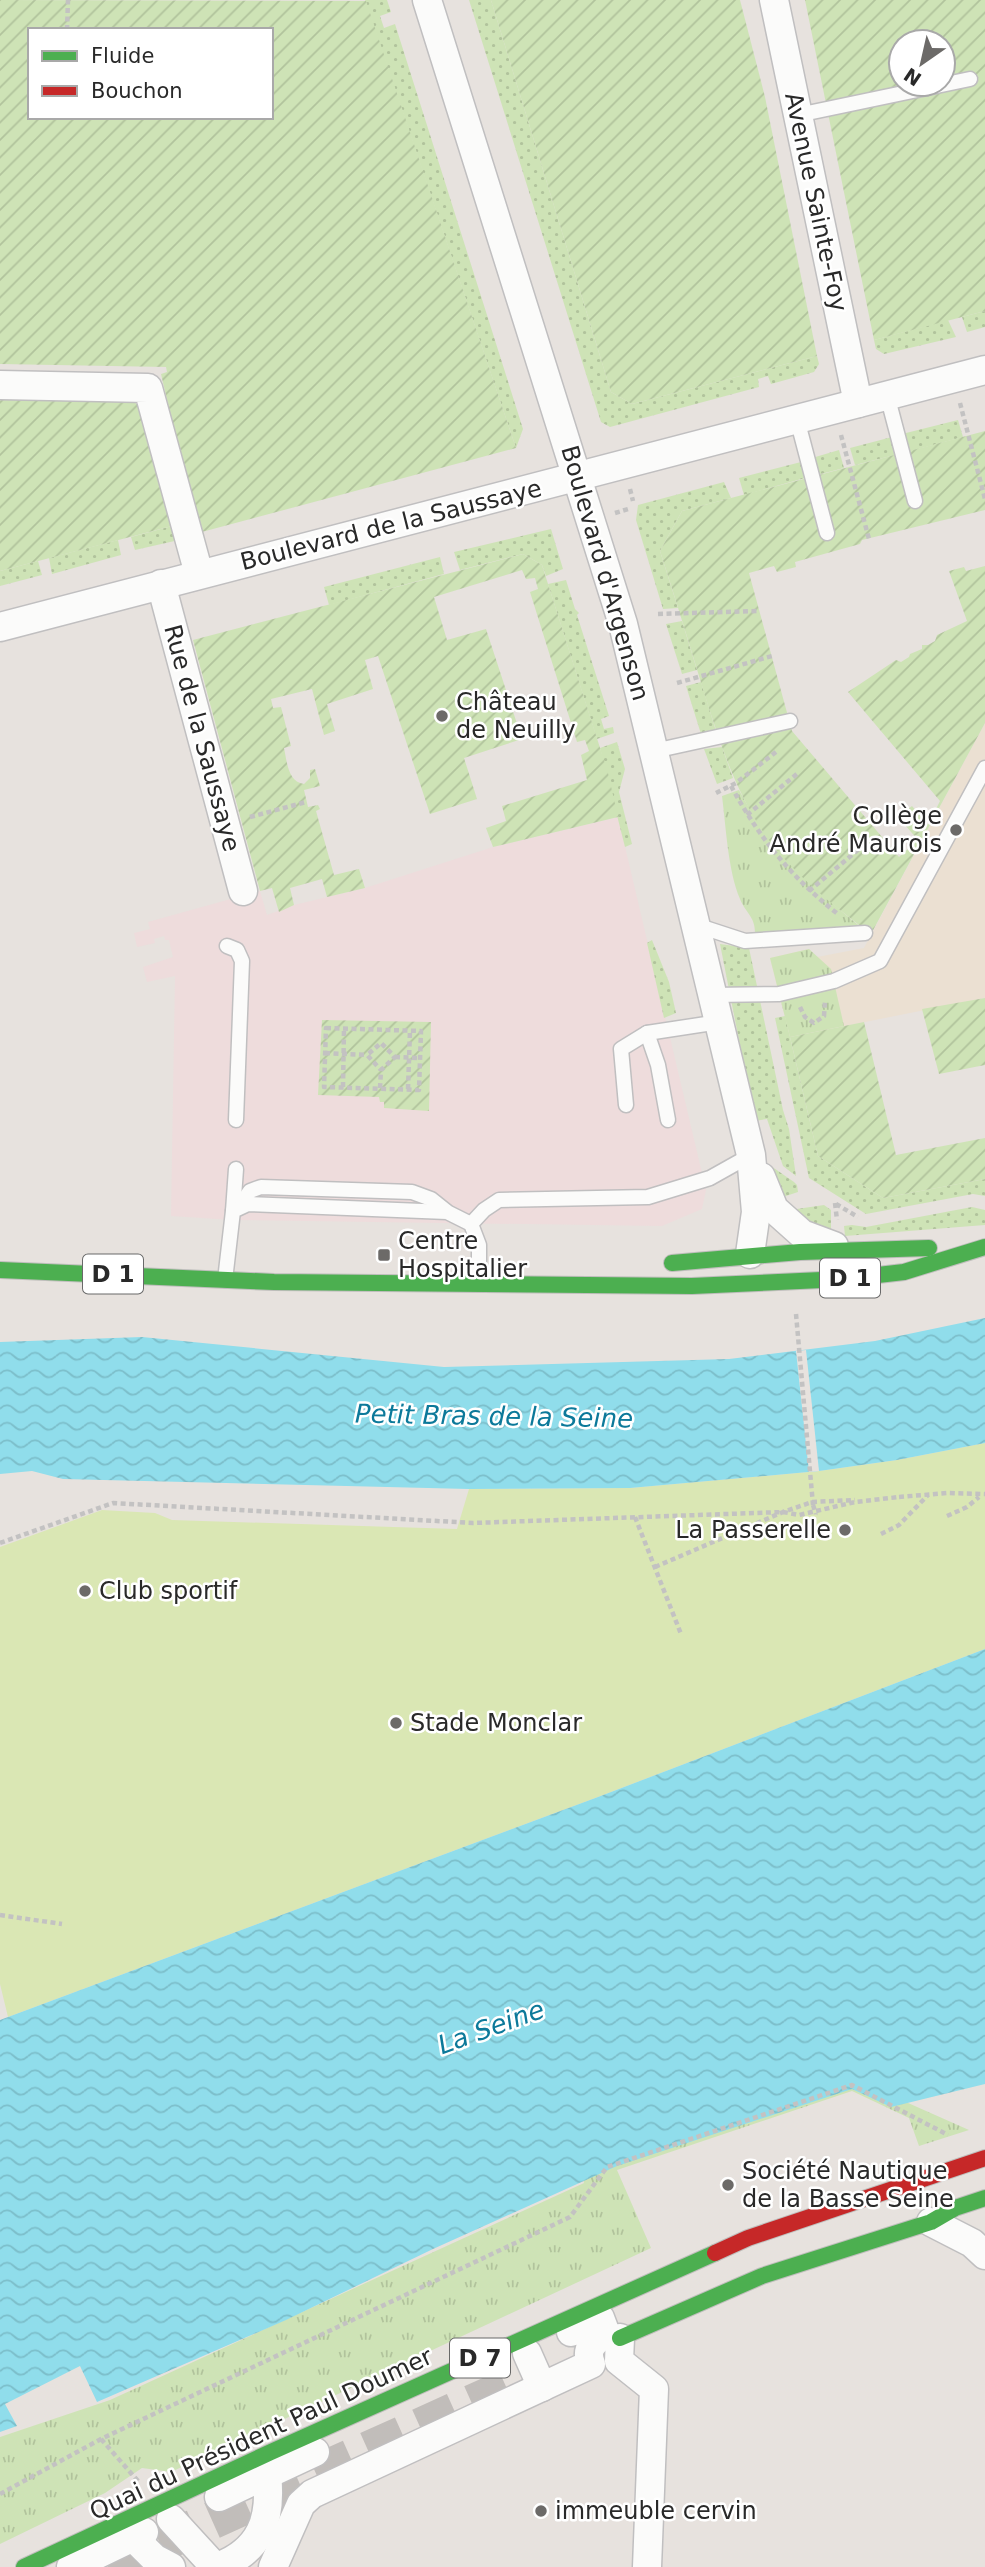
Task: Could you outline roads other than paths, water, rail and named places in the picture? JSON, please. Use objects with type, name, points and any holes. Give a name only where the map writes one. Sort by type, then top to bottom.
[{"type":"main road","name":"D 1","points":[[651,1266],[760,1253],[839,1248],[984,1247]]},
{"type":"main road","name":"D 1","points":[[0,1270],[225,1280],[692,1286],[843,1279],[904,1272],[984,1247]]},
{"type":"main road","name":"D 1","points":[[500,1283],[624,1269]]},
{"type":"main road","name":"Quai du Président Paul Doumer","points":[[24,2567],[283,2446],[748,2238],[985,2158]]},
{"type":"main road","points":[[620,2338],[762,2276],[931,2222],[955,2207],[985,2196]]},
{"type":"street","name":"Boulevard d'Argenson","points":[[427,0],[623,624],[751,1155],[760,1253]]},
{"type":"street","name":"Avenue Sainte-Foy","points":[[774,0],[858,403]]},
{"type":"street","name":"Boulevard de la Saussaye","points":[[0,627],[985,370]]},
{"type":"street","points":[[0,385],[148,388],[199,574]]},
{"type":"street","name":"Rue de la Saussaye","points":[[161,584],[243,891]]},
{"type":"street","name":"Boulevard d'Argenson","points":[[751,1155],[774,1209],[802,1234],[839,1248]]},
{"type":"street","name":"Boulevard d'Argenson","points":[[760,1253],[774,1209]]},
{"type":"street","points":[[713,1284],[756,1269],[760,1253]]},
{"type":"street","points":[[944,2170],[971,2183],[985,2196]]},
{"type":"street","points":[[931,2222],[972,2243],[985,2255]]},
{"type":"street","points":[[71,2567],[171,2519],[600,2318],[606,2334],[590,2348],[588,2357],[591,2364],[312,2494],[275,2530],[219,2567],[171,2519]]},
{"type":"street","points":[[620,2338],[619,2361],[654,2389],[647,2567]]},
{"type":"street","points":[[527,2353],[542,2387]]},
{"type":"street","points":[[267,2475],[269,2508],[275,2530],[273,2567]]},
{"type":"street","points":[[133,2537],[154,2558],[171,2567]]},
{"type":"lane","points":[[798,115],[970,79]]},
{"type":"lane","points":[[887,396],[915,501]]},
{"type":"lane","points":[[797,419],[827,533]]},
{"type":"lane","points":[[653,751],[790,721]]},
{"type":"lane","points":[[713,995],[779,994],[834,981],[880,961],[985,768]]},
{"type":"lane","points":[[696,925],[745,941],[865,933]]},
{"type":"lane","points":[[227,946],[237,950],[242,961],[236,1120]]},
{"type":"lane","points":[[626,1105],[621,1048],[647,1033],[719,1022]]},
{"type":"lane","points":[[647,1033],[658,1065],[668,1120]]},
{"type":"lane","points":[[471,1224],[484,1210],[499,1200],[648,1197],[710,1178],[751,1155]]},
{"type":"lane","points":[[225,1280],[236,1209],[236,1168]]},
{"type":"lane","points":[[236,1209],[248,1205],[447,1212],[471,1224],[479,1245],[479,1283]]},
{"type":"water","name":"Petit Bras de la Seine","points":[[985,1318],[985,1443],[897,1460],[819,1471],[630,1488],[469,1489],[63,1479],[32,1471],[0,1474],[0,1342],[142,1337],[444,1367],[729,1359],[875,1341]]},
{"type":"water","name":"La Seine","points":[[985,1649],[985,2084],[891,2107],[852,2089],[617,2166],[433,2249],[286,2320],[97,2402],[80,2366],[5,2404],[17,2426],[0,2432],[0,2020]]},
{"type":"tunnel","points":[[108,2567],[518,2383]]},
{"type":"place","name":"Château de Neuilly","points":[[442,716]]},
{"type":"place","name":"Collège André Maurois","points":[[956,830]]},
{"type":"place","name":"Centre Hospitalier","points":[[384,1255]]},
{"type":"place","name":"La Passerelle","points":[[845,1530]]},
{"type":"place","name":"Club sportif","points":[[85,1591]]},
{"type":"place","name":"Stade Monclar","points":[[396,1723]]},
{"type":"place","name":"Société Nautique de la Basse Seine","points":[[728,2185]]},
{"type":"place","name":"immeuble cervin","points":[[541,2511]]}]
